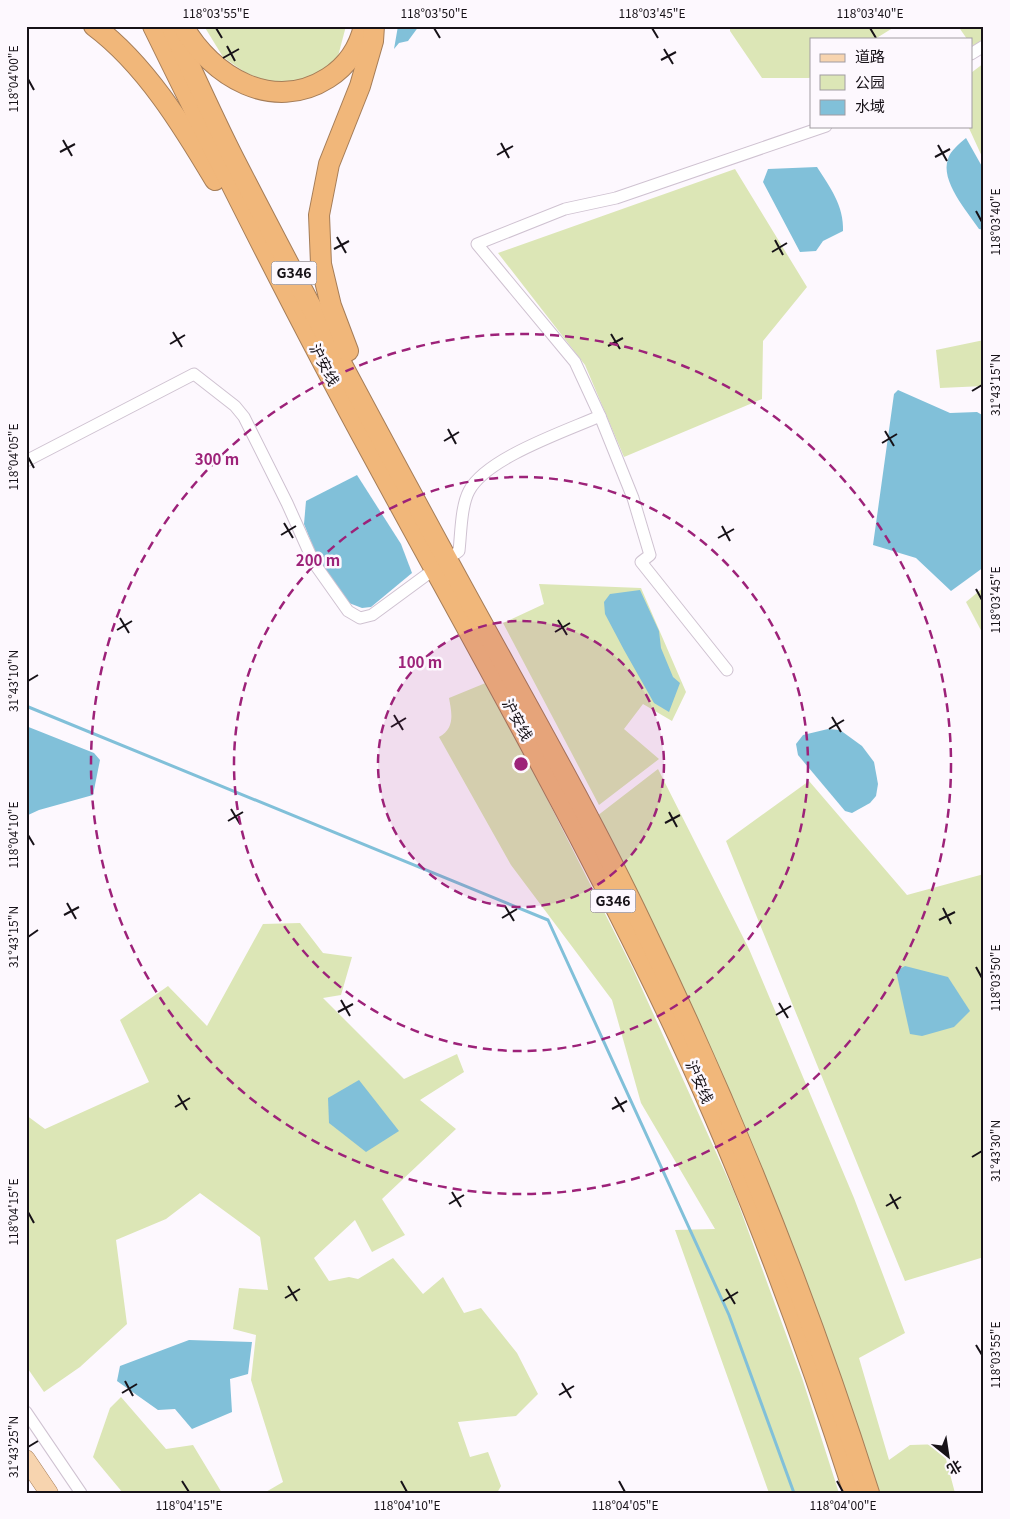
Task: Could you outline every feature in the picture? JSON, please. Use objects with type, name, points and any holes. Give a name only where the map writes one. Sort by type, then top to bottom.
[{"type":"highway","points":[[94,26],[113,41],[163,100],[196,148],[309,337]]},
{"type":"highway","name":"沪安线","points":[[153,26],[220,164],[309,337],[587,816],[640,920],[693,1030],[785,1250],[842,1407],[869,1493]]},
{"type":"highway","name":"沪安线","points":[[171,26],[232,156],[424,517],[441,564],[631,937],[683,1046],[728,1146],[772,1258],[828,1412],[854,1493]]},
{"type":"highway","points":[[183,26],[190,38],[211,62],[237,81],[264,91],[290,93],[318,84],[335,74],[349,61],[362,37],[364,26]]},
{"type":"highway","points":[[374,26],[373,41],[360,86],[328,164],[319,216],[321,264],[331,306],[349,354],[424,517]]},
{"type":"main road","points":[[26,1459],[49,1493]]},
{"type":"street","points":[[972,53],[984,46]]},
{"type":"street","points":[[727,670],[641,562],[650,554],[633,498],[600,416],[575,362],[477,244],[565,209],[616,198],[820,128]]},
{"type":"street","points":[[26,460],[194,374],[235,406],[244,417],[287,503],[314,564],[348,611],[360,618],[372,615],[459,551],[465,500],[478,479],[492,467],[511,455],[600,416]]},
{"type":"street","points":[[26,1412],[81,1493]]},
{"type":"street","points":[[26,1435],[37,1428]]},
{"type":"green space","points":[[204,26],[346,26],[337,60],[330,66],[303,80],[273,83],[246,73],[223,57]]},
{"type":"green space","points":[[730,26],[896,26],[877,38],[810,38],[809,78],[762,78],[730,31]]},
{"type":"green space","points":[[958,26],[984,26],[984,38],[973,47],[972,38],[966,38]]},
{"type":"green space","points":[[984,63],[984,161],[969,128],[972,128],[972,72]]},
{"type":"green space","points":[[735,169],[807,287],[763,341],[762,399],[624,457],[585,365],[498,253]]},
{"type":"green space","points":[[984,340],[984,386],[940,388],[936,350]]},
{"type":"green space","points":[[539,584],[641,588],[686,692],[672,721],[643,704],[624,729],[659,759],[599,805],[503,623],[544,604]]},
{"type":"green space","points":[[984,587],[984,636],[966,602]]},
{"type":"green space","points":[[488,682],[633,969],[734,1192],[802,1378],[839,1493],[769,1493],[675,1230],[715,1229],[641,1103],[612,1000],[511,865],[439,737],[450,725],[449,698]]},
{"type":"green space","points":[[658,769],[749,949],[854,1198],[905,1333],[859,1358],[889,1460],[910,1445],[942,1444],[955,1493],[876,1493],[597,816]]},
{"type":"green space","points":[[809,781],[907,895],[984,874],[984,1257],[905,1281],[726,841]]},
{"type":"green space","points":[[300,923],[323,953],[352,957],[341,995],[323,998],[404,1079],[457,1054],[464,1072],[420,1100],[456,1129],[382,1199],[405,1235],[372,1252],[355,1220],[314,1258],[329,1281],[349,1277],[358,1279],[393,1258],[423,1294],[443,1277],[464,1313],[481,1308],[517,1353],[538,1394],[516,1416],[458,1422],[470,1457],[488,1452],[501,1486],[497,1493],[264,1493],[283,1482],[251,1380],[256,1335],[233,1329],[239,1288],[268,1290],[260,1237],[200,1193],[166,1219],[116,1240],[127,1324],[80,1367],[44,1392],[26,1366],[26,1115],[45,1129],[149,1082],[120,1020],[168,986],[207,1026],[263,924]]},
{"type":"green space","points":[[121,1397],[166,1449],[193,1445],[222,1493],[123,1493],[93,1457],[110,1408]]},
{"type":"water","points":[[398,26],[419,26],[408,41],[399,43],[394,49]]},
{"type":"water","points":[[966,138],[984,170],[984,230],[979,229],[962,205],[948,177],[949,156]]},
{"type":"water","points":[[817,167],[839,205],[843,231],[823,241],[816,251],[800,252],[763,182],[768,169]]},
{"type":"water","points":[[898,390],[950,413],[977,412],[984,416],[984,567],[951,591],[916,558],[873,545],[894,394]]},
{"type":"water","points":[[357,475],[401,544],[412,573],[371,607],[362,608],[349,603],[319,562],[304,524],[306,501]]},
{"type":"water","points":[[640,590],[659,631],[661,648],[673,677],[680,683],[669,712],[654,703],[605,614],[604,602],[610,594]]},
{"type":"water","points":[[26,726],[94,753],[100,760],[93,795],[39,810],[26,816]]},
{"type":"water","points":[[828,729],[840,730],[862,746],[874,762],[878,784],[876,796],[870,803],[852,813],[845,811],[798,755],[796,744],[803,735]]},
{"type":"water","points":[[905,966],[948,977],[970,1011],[954,1027],[922,1036],[910,1034],[896,971]]},
{"type":"water","points":[[359,1080],[399,1131],[366,1152],[329,1123],[328,1098]]},
{"type":"water","points":[[189,1340],[252,1342],[248,1374],[230,1379],[232,1412],[192,1429],[175,1409],[158,1410],[117,1381],[120,1366]]},
{"type":"waterway","points":[[26,706],[548,920],[729,1315],[794,1493]]}]
